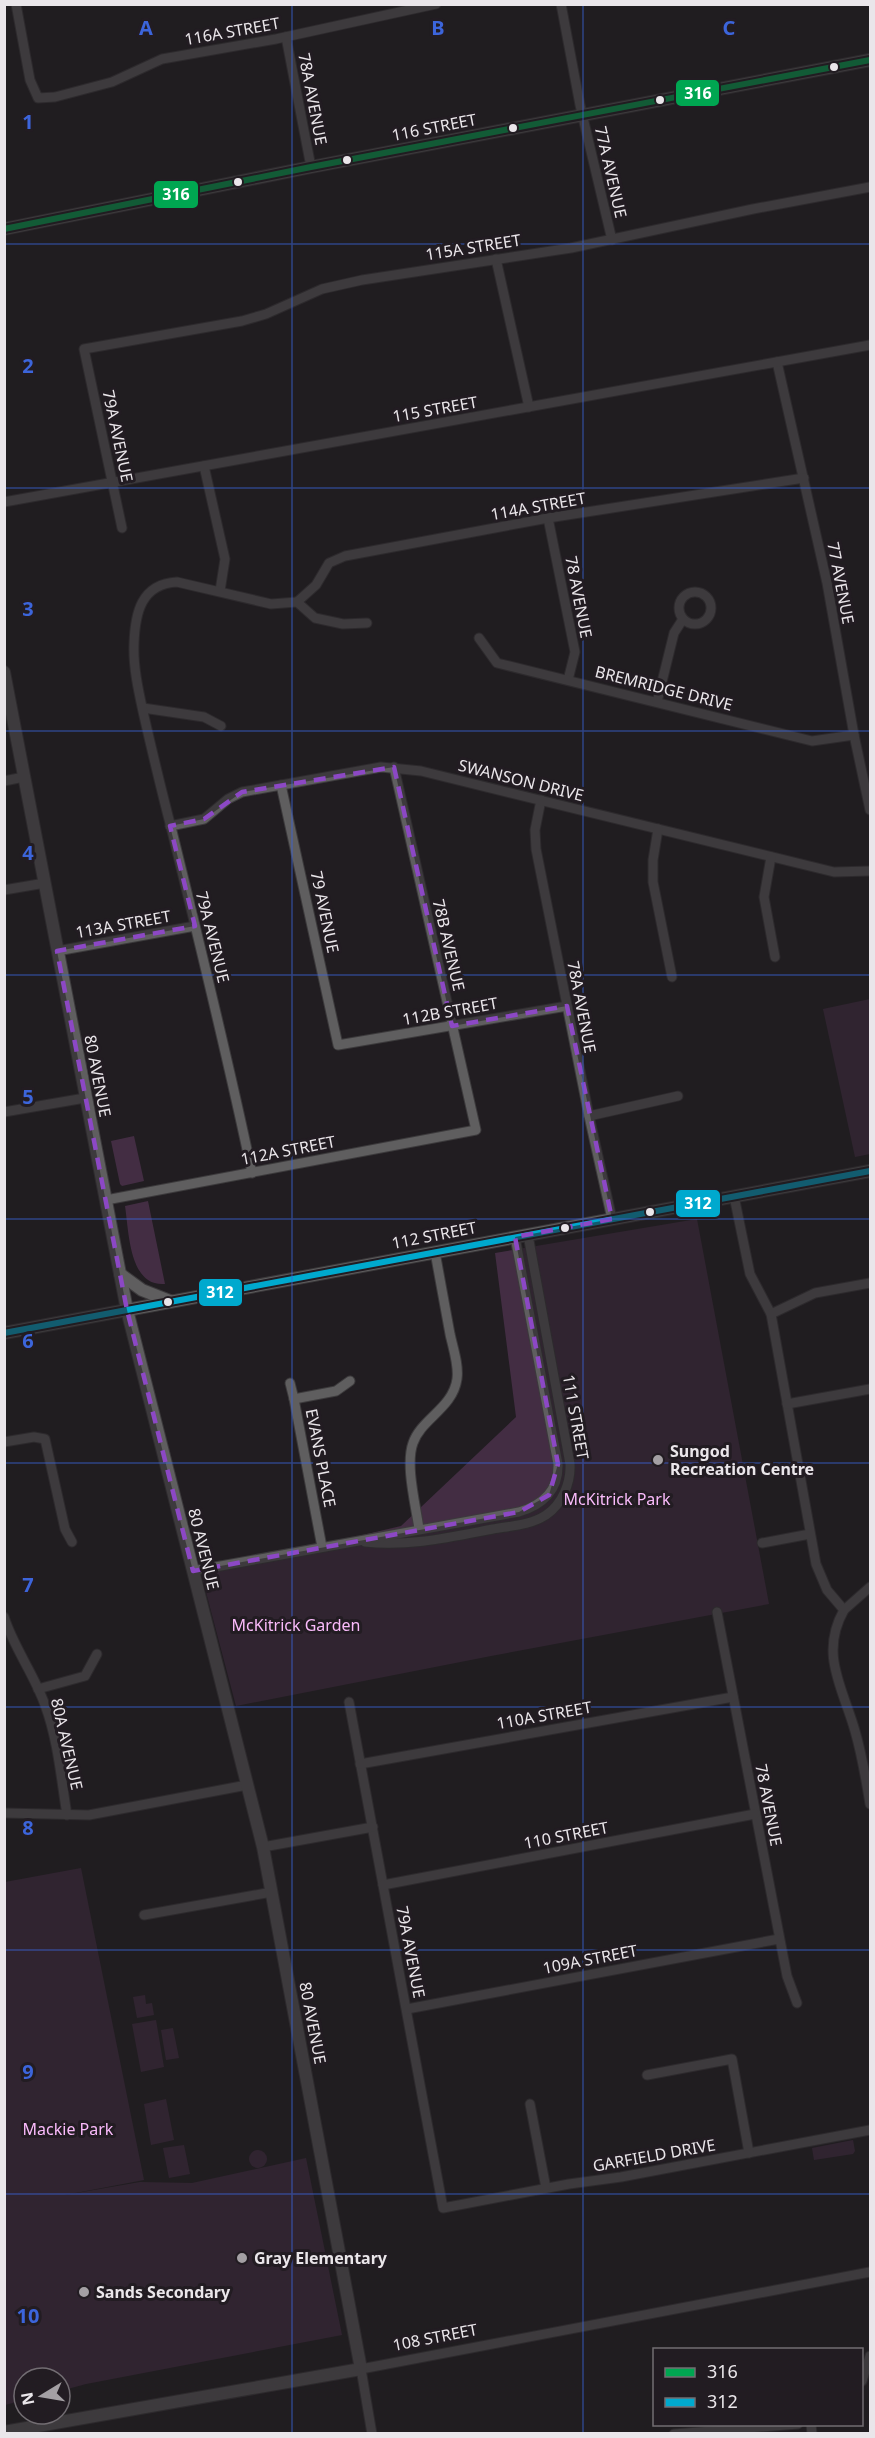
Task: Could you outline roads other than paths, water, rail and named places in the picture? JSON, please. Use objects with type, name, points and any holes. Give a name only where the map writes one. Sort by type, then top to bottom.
[{"type":"street","name":"116A STREET","points":[[16,4],[30,80],[38,98],[55,97],[112,82],[162,59],[286,37],[436,4]]},
{"type":"street","name":"77A AVENUE","points":[[561,4],[583,115],[612,240]]},
{"type":"street","name":"78A AVENUE","points":[[286,37],[311,167]]},
{"type":"street","name":"116 STREET","points":[[4,229],[311,167],[870,60]]},
{"type":"street","name":"115A STREET","points":[[84,349],[242,321],[266,314],[322,289],[363,280],[612,240],[753,209],[870,187]]},
{"type":"street","points":[[496,259],[529,407]]},
{"type":"street","name":"115 STREET","points":[[4,502],[870,345]]},
{"type":"street","name":"79A AVENUE","points":[[84,349],[122,528]]},
{"type":"street","name":"77 AVENUE","points":[[777,363],[826,583],[870,810]]},
{"type":"street","points":[[204,466],[225,559],[220,591],[271,604],[297,602],[315,618],[344,624],[368,623]]},
{"type":"street","name":"114A STREET","points":[[297,602],[316,585],[329,563],[345,556],[548,519],[804,478]]},
{"type":"street","name":"78 AVENUE","points":[[548,519],[575,652],[568,680]]},
{"type":"street","name":"79A AVENUE","points":[[220,591],[177,582],[163,583],[151,589],[140,603],[134,644],[136,676],[143,708],[252,1173]]},
{"type":"street","points":[[657,702],[674,633],[683,619]]},
{"type":"street","name":"BREMRIDGE DRIVE","points":[[478,638],[497,663],[812,741],[854,735]]},
{"type":"street","name":"80 AVENUE","points":[[4,672],[127,1310],[263,1847],[362,2369],[372,2433]]},
{"type":"street","points":[[143,708],[204,717],[221,726]]},
{"type":"street","name":"SWANSON DRIVE","points":[[170,826],[204,819],[242,792],[381,767],[394,767],[421,771],[834,872],[870,871]]},
{"type":"street","name":"78B AVENUE","points":[[394,767],[476,1130]]},
{"type":"street","points":[[4,781],[24,777]]},
{"type":"street","name":"79 AVENUE","points":[[281,785],[338,1045]]},
{"type":"street","name":"78A AVENUE","points":[[541,800],[535,830],[536,849],[589,1116],[612,1219]]},
{"type":"street","points":[[658,829],[653,860],[653,882],[672,977]]},
{"type":"street","points":[[771,857],[764,897],[775,957]]},
{"type":"street","points":[[4,890],[45,883]]},
{"type":"street","name":"113A STREET","points":[[57,951],[195,926]]},
{"type":"street","name":"112B STREET","points":[[338,1045],[567,1006]]},
{"type":"street","points":[[589,1116],[678,1096]]},
{"type":"street","points":[[4,1112],[85,1098]]},
{"type":"street","name":"112A STREET","points":[[106,1200],[476,1130]]},
{"type":"street","name":"112 STREET","points":[[4,1333],[870,1171]]},
{"type":"street","points":[[734,1196],[750,1274],[771,1314],[810,1534],[821,1580],[844,1610]]},
{"type":"street","name":"111 STREET","points":[[193,1570],[528,1509],[546,1499],[556,1483],[558,1464],[521,1236]]},
{"type":"street","name":"111 STREET","points":[[357,1541],[377,1543],[432,1541],[529,1523],[553,1510],[566,1491],[570,1464],[521,1236]]},
{"type":"street","points":[[419,1529],[411,1462],[413,1442],[417,1434],[443,1406],[457,1381],[456,1362],[435,1252]]},
{"type":"street","points":[[120,1274],[142,1290],[171,1301]]},
{"type":"street","points":[[771,1314],[815,1293],[870,1283]]},
{"type":"street","name":"EVANS PLACE","points":[[322,1547],[294,1399],[336,1391],[350,1381]]},
{"type":"street","points":[[290,1383],[294,1399]]},
{"type":"street","points":[[787,1404],[870,1389]]},
{"type":"street","points":[[4,1442],[34,1437],[45,1439],[65,1529],[72,1542]]},
{"type":"street","points":[[762,1543],[810,1534]]},
{"type":"street","points":[[870,1587],[844,1610],[833,1635],[832,1648],[842,1695],[861,1752],[870,1804]]},
{"type":"street","name":"78 AVENUE","points":[[717,1612],[786,1976],[797,2003]]},
{"type":"street","name":"80A AVENUE","points":[[4,1617],[11,1638],[38,1689],[53,1734],[68,1815]]},
{"type":"street","points":[[38,1689],[85,1676],[97,1654]]},
{"type":"street","name":"110A STREET","points":[[360,1764],[733,1697]]},
{"type":"street","name":"79A AVENUE","points":[[349,1702],[443,2208]]},
{"type":"street","points":[[4,1813],[89,1815],[247,1785]]},
{"type":"street","name":"110 STREET","points":[[383,1885],[755,1814]]},
{"type":"street","points":[[263,1847],[373,1827]]},
{"type":"street","points":[[144,1915],[272,1892]]},
{"type":"street","name":"109A STREET","points":[[407,2009],[779,1939]]},
{"type":"street","points":[[647,2075],[732,2060],[749,2153]]},
{"type":"street","points":[[530,2104],[546,2188]]},
{"type":"street","name":"GARFIELD DRIVE","points":[[443,2208],[870,2130]]},
{"type":"street","name":"108 STREET","points":[[4,2432],[362,2369],[870,2272]]},
{"type":"street","points":[[863,2375],[870,2356]]},
{"type":"street","points":[[674,2433],[770,2426]]},
{"type":"place","name":"Sungod Recreation Centre","points":[[658,1460]]},
{"type":"place","name":"Gray Elementary","points":[[242,2258]]},
{"type":"place","name":"Sands Secondary","points":[[84,2292]]},
{"type":"park label","name":"McKitrick Park","points":[[617,1499]]},
{"type":"park label","name":"McKitrick Garden","points":[[296,1625]]},
{"type":"park label","name":"Mackie Park","points":[[68,2129]]}]
